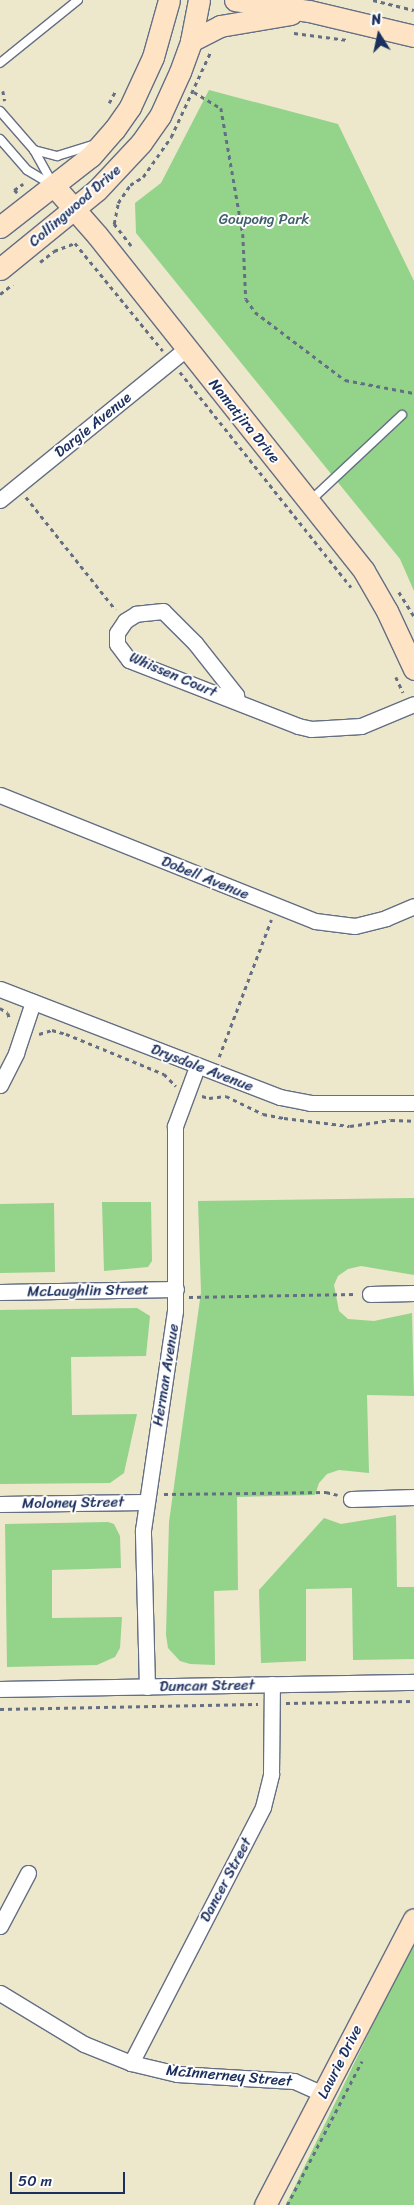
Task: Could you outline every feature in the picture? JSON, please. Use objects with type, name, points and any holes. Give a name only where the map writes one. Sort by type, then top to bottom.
[{"type":"street","name":"Collingwood Drive","points":[[0,227],[54,186],[106,140],[143,82],[160,37],[169,0]]},
{"type":"street","name":"Collingwood Drive","points":[[8,276],[141,143],[160,116],[191,41],[199,0]]},
{"type":"street","points":[[235,0],[315,6],[414,22]]},
{"type":"street","points":[[191,41],[220,26],[315,6],[414,36]]},
{"type":"street","name":"Namatjira Drive","points":[[54,186],[76,209],[179,355],[309,502],[377,591],[404,671]]},
{"type":"street","name":"Dargie Avenue","points":[[0,500],[179,355]]},
{"type":"street","name":"Whissen Court","points":[[237,702],[236,695],[175,619],[163,611],[148,611],[125,621],[117,633],[117,644],[130,660],[298,726],[319,730],[360,726],[412,705]]},
{"type":"street","name":"Dobell Avenue","points":[[0,795],[277,906],[334,926],[355,926],[386,918],[414,906]]},
{"type":"street","name":"Drysdale Avenue","points":[[0,989],[197,1067],[280,1097],[310,1103],[414,1103]]},
{"type":"street","points":[[0,1085],[16,1053],[34,1002]]},
{"type":"street","name":"Herman Avenue","points":[[147,1687],[145,1502],[173,1332],[176,1289],[175,1126],[197,1067]]},
{"type":"street","name":"McLaughlin Street","points":[[0,1292],[176,1289]]},
{"type":"street","points":[[370,1294],[414,1293]]},
{"type":"street","points":[[351,1498],[414,1497]]},
{"type":"street","name":"Moloney Street","points":[[0,1504],[145,1502]]},
{"type":"street","name":"Duncan Street","points":[[0,1689],[414,1682]]},
{"type":"street","name":"Dancer Street","points":[[131,2063],[263,1807],[271,1774],[272,1684]]},
{"type":"street","points":[[0,1926],[28,1873]]},
{"type":"street","name":"Lawrie Drive","points":[[265,2205],[414,1919]]},
{"type":"street","name":"McInnerney Street","points":[[0,1993],[84,2044],[131,2063],[177,2074],[294,2081],[323,2094]]},
{"type":"lane","points":[[0,72],[2,62],[78,0]]},
{"type":"lane","points":[[0,110],[34,150],[54,186]]},
{"type":"lane","points":[[0,139],[27,170],[54,186]]},
{"type":"lane","points":[[34,150],[57,156],[106,140]]},
{"type":"lane","points":[[309,502],[402,415]]},
{"type":"path","points":[[373,0],[414,10]]},
{"type":"path","points":[[291,33],[357,42]]},
{"type":"path","points":[[108,105],[121,82]]},
{"type":"path","points":[[194,92],[221,108],[243,234],[246,299],[255,312],[345,380],[414,393]]},
{"type":"path","points":[[38,263],[54,251],[75,243],[179,355],[352,589]]},
{"type":"path","points":[[0,294],[8,276]]},
{"type":"path","points":[[17,486],[125,621]]},
{"type":"path","points":[[404,671],[412,705]]},
{"type":"path","points":[[213,1073],[277,906]]},
{"type":"path","points":[[176,1289],[189,1297],[370,1294]]},
{"type":"path","points":[[145,1502],[160,1494],[326,1492],[351,1498]]},
{"type":"path","points":[[0,1709],[414,1701]]},
{"type":"green space","name":"Goupong Park","points":[[209,90],[338,124],[414,281],[414,591],[400,559],[136,233],[135,203],[161,183]]},
{"type":"green space","points":[[414,1198],[414,1275],[361,1266],[348,1269],[338,1276],[334,1285],[339,1311],[348,1319],[374,1321],[412,1313],[414,1396],[367,1395],[369,1473],[339,1470],[327,1474],[319,1483],[315,1495],[237,1497],[238,1590],[214,1591],[215,1665],[190,1664],[180,1661],[168,1648],[166,1635],[169,1522],[201,1292],[198,1201]]},
{"type":"green space","points":[[102,1202],[151,1202],[152,1261],[148,1267],[104,1271]]},
{"type":"green space","points":[[54,1203],[55,1272],[0,1273],[0,1204]]},
{"type":"green space","points":[[137,1308],[150,1316],[146,1356],[71,1357],[72,1415],[137,1414],[124,1473],[110,1483],[0,1484],[0,1310]]},
{"type":"green space","points":[[396,1515],[397,1587],[414,1587],[414,1659],[353,1660],[352,1588],[306,1589],[306,1661],[261,1663],[259,1590],[324,1518],[341,1524]]},
{"type":"green space","points":[[108,1522],[114,1524],[120,1536],[121,1568],[52,1570],[52,1618],[122,1617],[120,1648],[115,1657],[97,1665],[7,1667],[5,1524]]},
{"type":"green space","points":[[414,1939],[414,2205],[286,2205]]}]
